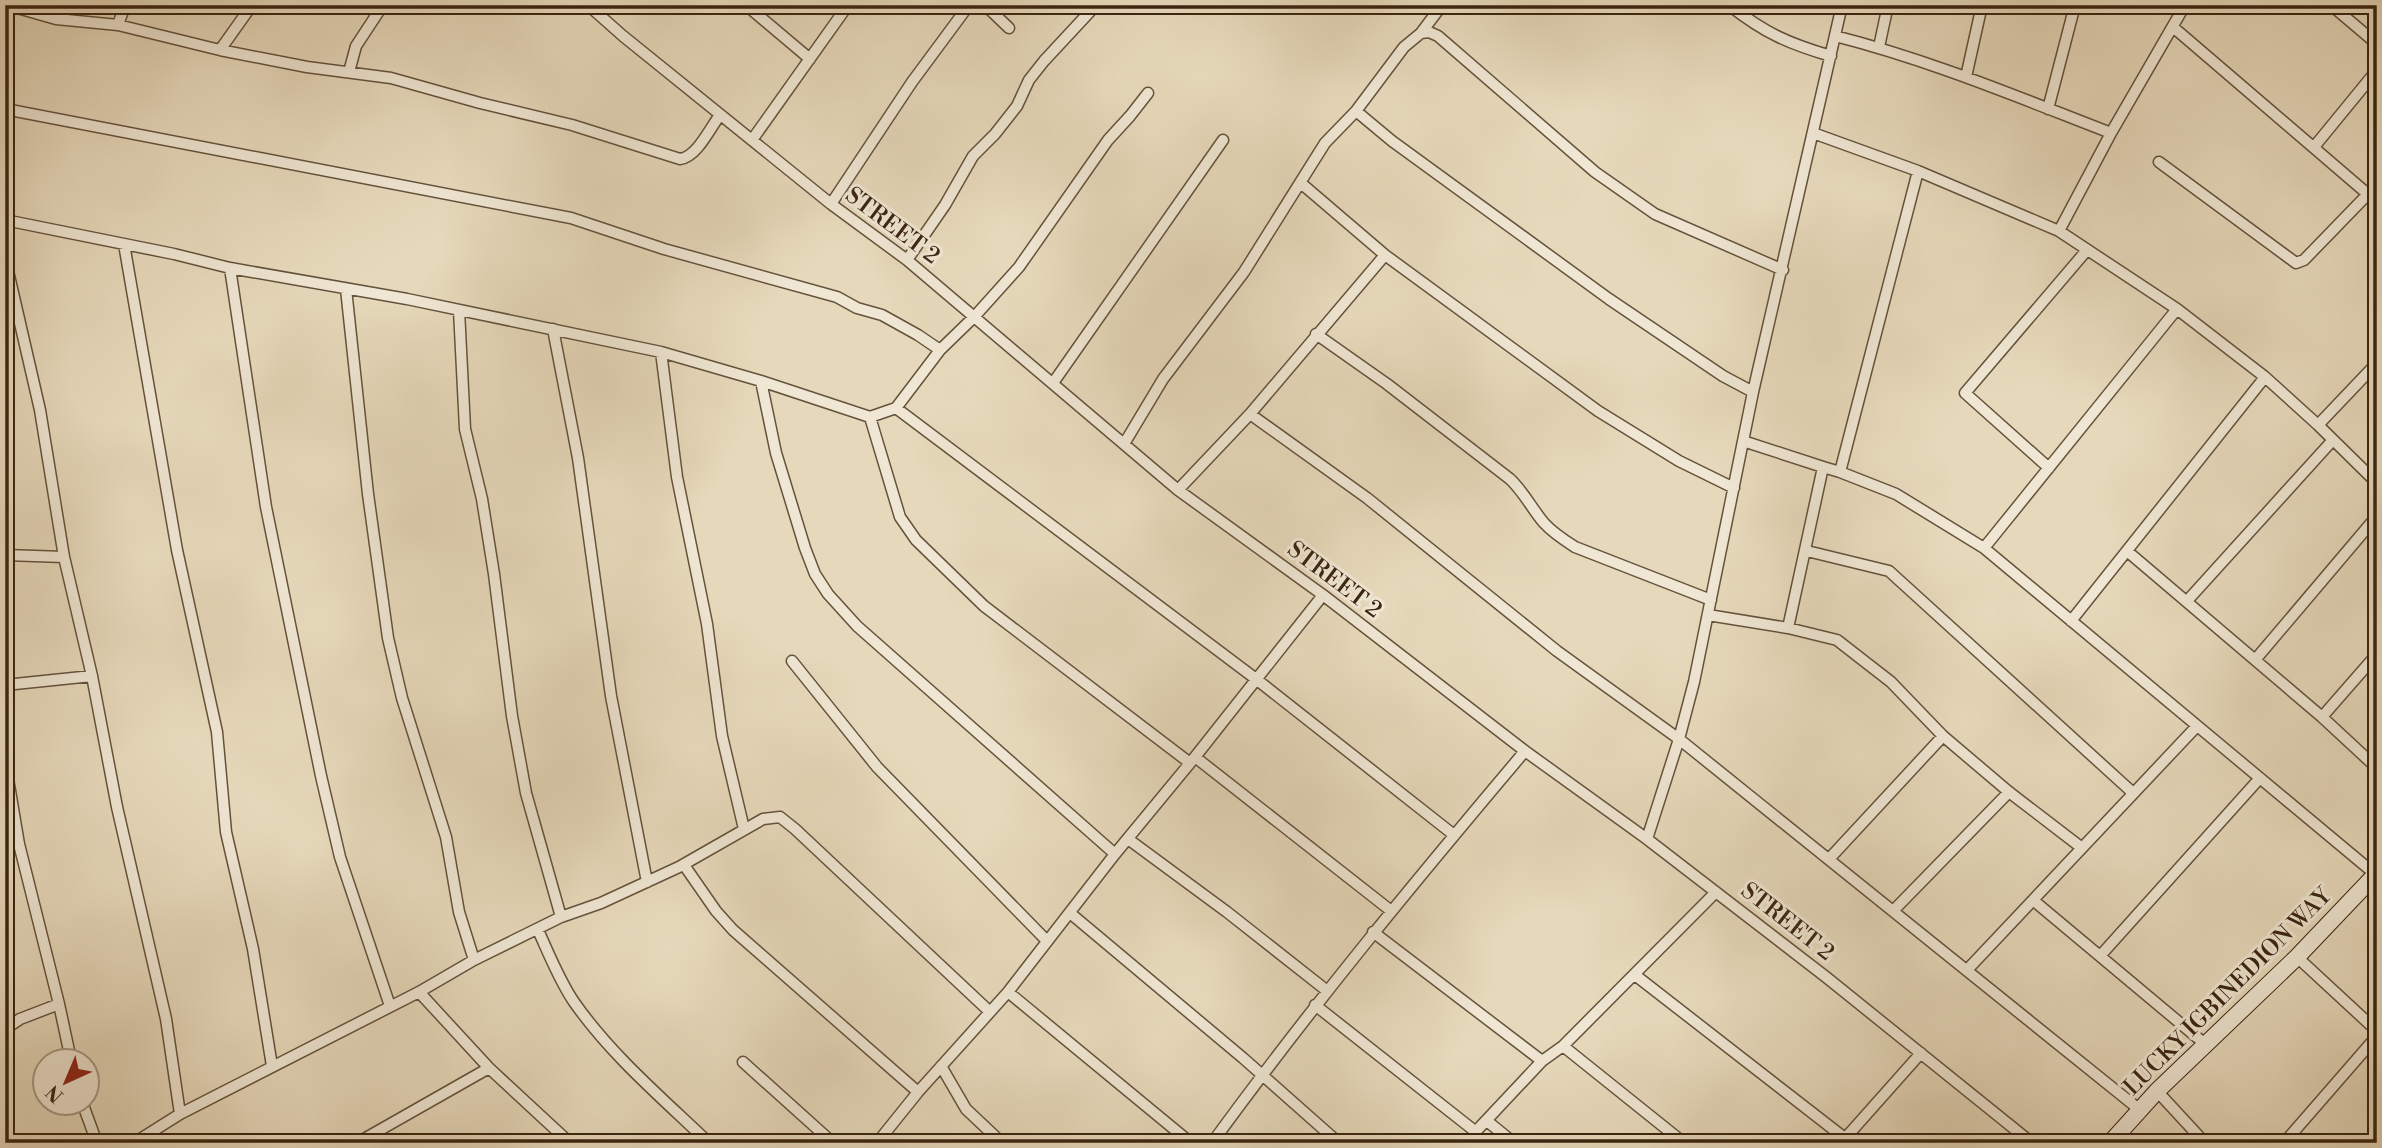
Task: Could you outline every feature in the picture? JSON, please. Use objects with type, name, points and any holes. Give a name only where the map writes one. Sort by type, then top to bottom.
[{"type":"street","points":[[7,5],[56,19],[118,25],[220,50],[307,67],[391,78],[572,125],[680,159],[693,153],[720,114]]},
{"type":"street","points":[[118,25],[125,5]]},
{"type":"street","points":[[220,50],[252,5]]},
{"type":"street","points":[[349,72],[356,46],[383,5]]},
{"type":"street","name":"STREET 2","points":[[588,5],[831,204],[907,260],[1178,490],[1323,595],[1525,751],[1647,839],[1922,1053],[2032,1143]]},
{"type":"street","points":[[746,5],[810,59]]},
{"type":"street","points":[[752,140],[848,5]]},
{"type":"street","points":[[831,204],[912,82],[969,5]]},
{"type":"street","points":[[985,5],[1009,28]]},
{"type":"street","points":[[907,260],[945,205],[973,156],[1017,106],[1029,80],[1096,5]]},
{"type":"street","points":[[1124,443],[1163,379],[1244,272],[1302,184],[1325,143],[1356,111],[1391,63],[1404,47],[1421,33],[1442,5]]},
{"type":"street","points":[[1729,5],[1790,44],[1831,56]]},
{"type":"street","points":[[1647,839],[1694,682],[1753,392],[1842,5]]},
{"type":"street","points":[[1879,47],[1888,5]]},
{"type":"street","points":[[1966,77],[1982,5]]},
{"type":"street","points":[[2048,109],[2076,5]]},
{"type":"street","points":[[2059,231],[2185,5]]},
{"type":"street","points":[[2331,5],[2377,44]]},
{"type":"street","points":[[2160,162],[2296,262],[2304,260],[2372,198],[2173,27]]},
{"type":"street","points":[[1421,33],[1429,32],[1438,36],[1595,172],[1655,214],[1783,270]]},
{"type":"street","points":[[1835,36],[1879,47],[1966,77],[2111,134]]},
{"type":"street","points":[[2314,147],[2376,71]]},
{"type":"street","points":[[5,220],[230,268],[459,310],[661,352],[870,417],[896,408],[940,350],[1019,267],[1108,139],[1148,93]]},
{"type":"street","points":[[5,109],[571,218],[664,249],[837,297],[857,308],[882,315],[918,334],[940,350]]},
{"type":"street","points":[[1356,111],[1392,141],[1609,299],[1723,376],[1753,392]]},
{"type":"street","points":[[1814,133],[1918,171],[2059,231],[2177,309],[2265,377],[2377,484]]},
{"type":"street","points":[[1053,383],[1223,140]]},
{"type":"street","points":[[1840,472],[1918,171]]},
{"type":"street","points":[[1302,184],[1385,255],[1598,411],[1679,461],[1734,488]]},
{"type":"street","points":[[124,244],[177,550],[217,732],[226,832],[253,949],[272,1066]]},
{"type":"street","points":[[2049,468],[1965,393],[2087,250]]},
{"type":"street","points":[[1178,490],[1250,414],[1385,255]]},
{"type":"street","points":[[6,262],[40,410],[64,556],[92,676],[117,807],[166,1019],[180,1114]]},
{"type":"street","points":[[230,268],[266,507],[321,776],[340,858],[390,1006]]},
{"type":"street","points":[[346,289],[368,494],[388,638],[402,698],[446,837],[459,912],[474,960]]},
{"type":"street","points":[[1984,548],[2177,309]]},
{"type":"street","points":[[459,310],[465,429],[484,512],[512,716],[526,793],[561,917]]},
{"type":"street","points":[[553,329],[578,458],[611,696],[647,882]]},
{"type":"street","points":[[1316,334],[1497,468],[1519,488],[1545,524],[1558,536],[1575,547],[1711,600]]},
{"type":"street","points":[[661,352],[677,477],[707,624],[722,736],[744,829]]},
{"type":"street","points":[[2318,425],[2376,365]]},
{"type":"street","points":[[2071,621],[2265,377]]},
{"type":"street","points":[[761,381],[776,453],[804,548],[815,574],[828,594],[857,626],[1115,854]]},
{"type":"street","points":[[896,408],[1256,680],[1454,835]]},
{"type":"street","points":[[1250,414],[1367,498],[1557,651],[1679,739],[2140,1110]]},
{"type":"street","points":[[870,417],[901,517],[916,540],[984,606],[1391,910]]},
{"type":"street","points":[[1743,441],[1840,472],[1896,494],[1984,548],[2376,874]]},
{"type":"street","points":[[2187,601],[2332,441]]},
{"type":"street","points":[[1788,628],[1807,551],[1823,467]]},
{"type":"street","points":[[2255,660],[2377,516]]},
{"type":"street","points":[[1807,551],[1889,571],[2132,792]]},
{"type":"street","points":[[2127,551],[2322,717],[2377,768]]},
{"type":"street","points":[[5,555],[64,556]]},
{"type":"street","points":[[877,1143],[918,1092],[1008,992],[1323,595]]},
{"type":"street","points":[[1708,615],[1788,628],[1837,640],[1891,682],[1943,736],[2009,792],[2082,848]]},
{"type":"street","points":[[2322,717],[2377,654]]},
{"type":"street","points":[[792,661],[877,767],[1047,941]]},
{"type":"street","points":[[5,685],[92,676]]},
{"type":"street","points":[[1967,970],[2197,726]]},
{"type":"street","points":[[1829,859],[1943,736]]},
{"type":"street","points":[[1212,1143],[1326,990],[1525,751]]},
{"type":"street","points":[[5,761],[19,844],[68,1046]]},
{"type":"street","points":[[2100,956],[2260,778]]},
{"type":"street","points":[[1893,911],[2009,792]]},
{"type":"street","points":[[134,1143],[180,1114],[419,992],[474,960],[561,917],[601,903],[684,865],[744,829],[772,817],[785,820],[990,1012]]},
{"type":"street","points":[[1128,839],[1326,990]]},
{"type":"street","points":[[684,865],[708,901],[733,930],[918,1092]]},
{"type":"street","name":"LUCKY IGBINEDION WAY","points":[[2110,1143],[2157,1091],[2297,957],[2376,874]]},
{"type":"street","points":[[1465,1143],[1542,1061],[1563,1046],[1716,892]]},
{"type":"street","points":[[2033,900],[2205,1044]]},
{"type":"street","points":[[1070,913],[1262,1074],[1339,1143]]},
{"type":"street","points":[[538,930],[561,979],[586,1018],[635,1072],[709,1143]]},
{"type":"street","points":[[1373,932],[1542,1061]]},
{"type":"street","points":[[2297,957],[2377,1031]]},
{"type":"street","points":[[1635,975],[1846,1141],[1922,1053]]},
{"type":"street","points":[[419,992],[489,1068],[570,1143]]},
{"type":"street","points":[[1008,992],[1191,1143]]},
{"type":"street","points":[[5,1028],[59,1003]]},
{"type":"street","points":[[1315,1005],[1476,1132]]},
{"type":"street","points":[[2284,1143],[2377,1037]]},
{"type":"street","points":[[1563,1046],[1684,1143]]},
{"type":"street","points":[[743,1062],[834,1143]]},
{"type":"street","points":[[942,1066],[967,1109],[1003,1143]]},
{"type":"street","points":[[357,1143],[371,1140],[489,1068]]},
{"type":"street","points":[[2157,1091],[2205,1143]]},
{"type":"street","points":[[87,1116],[97,1143]]},
{"type":"street","points":[[1487,1121],[1514,1143]]}]
